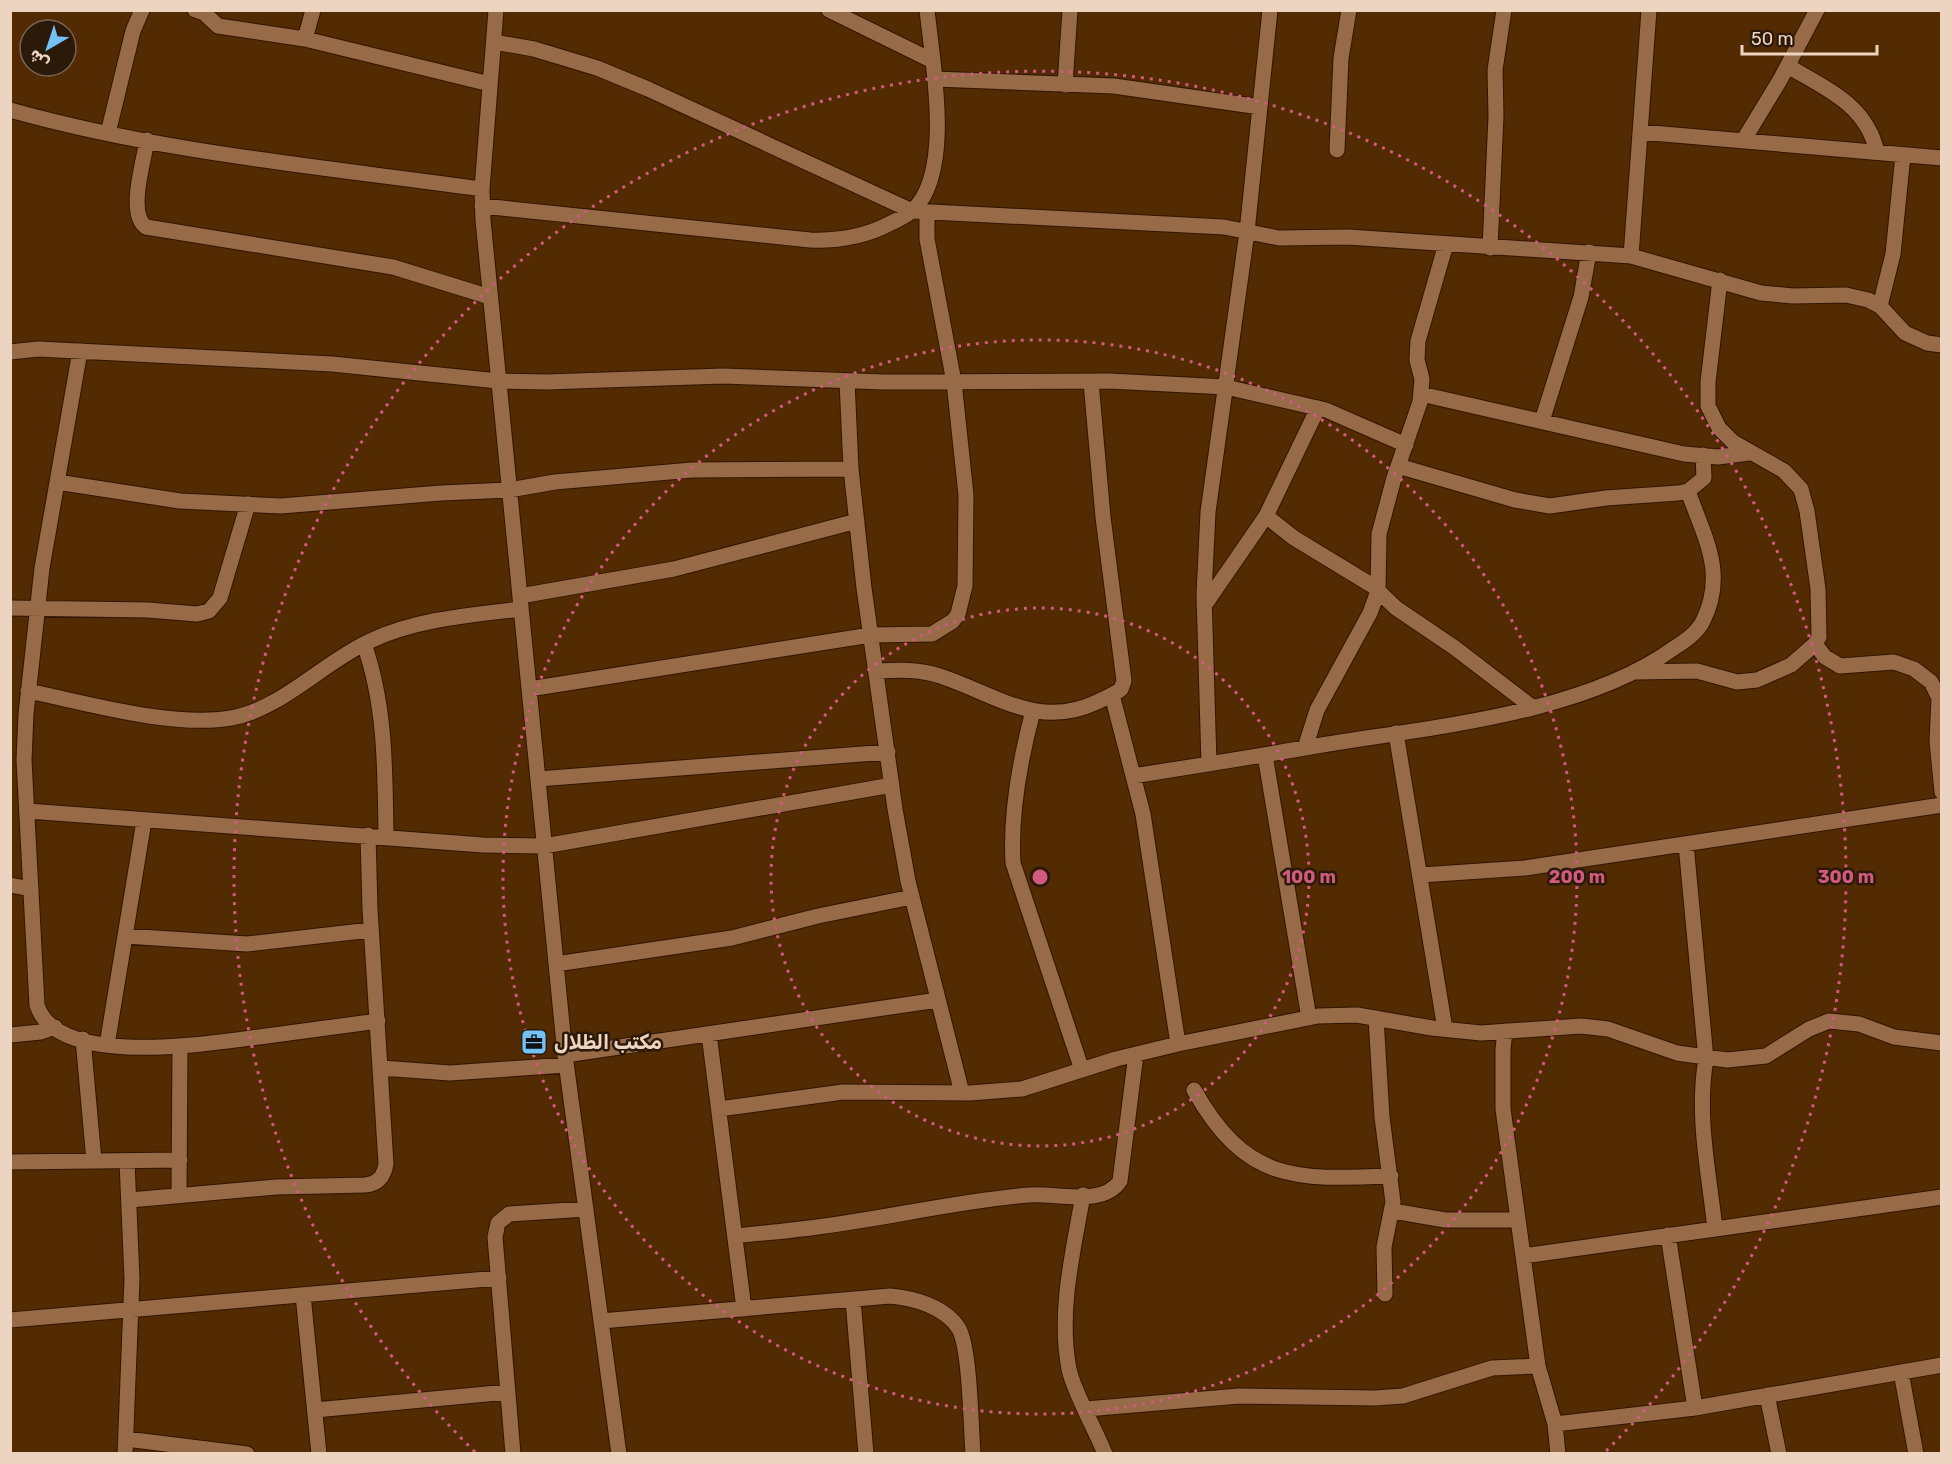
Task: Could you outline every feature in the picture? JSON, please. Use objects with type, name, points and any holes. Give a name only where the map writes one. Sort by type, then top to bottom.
[{"type":"street","points":[[108,133],[133,31],[142,10]]},
{"type":"street","points":[[305,39],[313,10]]},
{"type":"street","points":[[496,10],[482,206],[566,1060],[619,1454]]},
{"type":"street","points":[[830,10],[933,61]]},
{"type":"street","points":[[529,689],[871,635],[932,633],[948,626],[958,614],[965,586],[966,495],[954,382],[920,212],[935,160],[937,104],[927,10]]},
{"type":"street","points":[[1065,85],[1070,10]]},
{"type":"street","points":[[1209,764],[1204,606],[1208,512],[1247,232],[1270,10]]},
{"type":"street","points":[[1337,150],[1341,58],[1349,10]]},
{"type":"street","points":[[1490,248],[1495,70],[1504,10]]},
{"type":"street","points":[[1631,256],[1649,10]]},
{"type":"street","points":[[1743,141],[1788,66],[1817,10]]},
{"type":"street","points":[[201,11],[218,26],[305,39],[490,84]]},
{"type":"street","points":[[494,42],[534,49],[597,68],[920,212],[1224,227],[1279,238],[1348,237],[1631,256],[1761,293],[1793,296],[1846,295],[1880,306],[1905,333],[1927,343],[1941,345]]},
{"type":"street","points":[[1788,66],[1834,95],[1860,115],[1871,131],[1877,152]]},
{"type":"street","points":[[935,79],[1114,86],[1260,107]]},
{"type":"street","points":[[10,110],[63,125],[147,140],[482,189]]},
{"type":"street","points":[[1640,132],[1941,158]]},
{"type":"street","points":[[147,140],[136,205],[138,219],[146,227],[393,267],[490,297]]},
{"type":"street","points":[[1880,306],[1893,254],[1902,154]]},
{"type":"street","points":[[482,206],[822,241],[853,238],[872,233],[920,212]]},
{"type":"street","points":[[1305,748],[1317,710],[1370,613],[1378,591],[1379,534],[1421,394],[1418,341],[1446,244]]},
{"type":"street","points":[[1542,421],[1578,309],[1589,252]]},
{"type":"street","points":[[1634,672],[1697,671],[1747,682],[1781,671],[1815,644],[1819,630],[1818,589],[1804,498],[1791,477],[1749,453],[1719,428],[1708,406],[1708,382],[1720,280]]},
{"type":"street","points":[[10,352],[38,349],[332,364],[498,381],[546,382],[723,376],[847,381],[1091,382],[1226,387],[1318,408],[1356,421],[1406,445]]},
{"type":"street","points":[[81,351],[37,609],[18,771],[28,811],[39,1014],[55,1027],[83,1039],[107,1045],[148,1048],[378,1021]]},
{"type":"street","points":[[847,381],[851,469],[892,785],[912,897],[962,1093]]},
{"type":"street","points":[[877,671],[907,670],[939,676],[1033,711],[1059,714],[1071,712],[1121,689],[1124,681],[1103,517],[1091,382]]},
{"type":"street","points":[[1421,394],[1684,454],[1718,457],[1749,453]]},
{"type":"street","points":[[1204,606],[1266,516],[1318,408]]},
{"type":"street","points":[[1398,466],[1515,500],[1550,506],[1606,498],[1688,491],[1704,478],[1703,455]]},
{"type":"street","points":[[57,482],[180,501],[281,506],[509,490],[555,482],[692,470],[851,469]]},
{"type":"street","points":[[1133,776],[1396,733],[1532,707],[1582,692],[1634,672],[1690,637],[1702,622],[1713,597],[1714,570],[1688,491]]},
{"type":"street","points":[[10,608],[148,610],[197,614],[208,611],[220,598],[248,504]]},
{"type":"street","points":[[1266,516],[1294,538],[1358,576],[1396,608],[1455,648],[1532,707]]},
{"type":"street","points":[[28,691],[158,716],[190,720],[232,718],[272,701],[364,644],[387,634],[440,620],[674,569],[857,521]]},
{"type":"street","points":[[364,644],[373,675],[385,757],[386,837]]},
{"type":"street","points":[[1815,644],[1825,657],[1840,666],[1893,662],[1914,669],[1931,682],[1939,698],[1937,741],[1941,792]]},
{"type":"street","points":[[1112,695],[1143,814],[1178,1044]]},
{"type":"street","points":[[1033,711],[1020,758],[1012,844],[1013,863],[1082,1070]]},
{"type":"street","points":[[1396,733],[1445,1029]]},
{"type":"street","points":[[538,779],[888,752]]},
{"type":"street","points":[[1264,754],[1309,1018]]},
{"type":"street","points":[[28,811],[483,845],[544,846],[892,785]]},
{"type":"street","points":[[1421,875],[1525,868],[1941,805]]},
{"type":"street","points":[[107,1045],[144,820]]},
{"type":"street","points":[[130,1200],[276,1186],[373,1183],[383,1175],[386,1164],[371,930],[368,835]]},
{"type":"street","points":[[1686,844],[1706,1059],[1701,1084],[1702,1111],[1715,1229]]},
{"type":"street","points":[[10,885],[31,889]]},
{"type":"street","points":[[556,964],[732,938],[818,916],[912,897]]},
{"type":"street","points":[[125,936],[247,944],[371,930]]},
{"type":"street","points":[[381,1068],[450,1073],[566,1060],[709,1034],[938,1000]]},
{"type":"street","points":[[719,1109],[843,1092],[962,1093],[1022,1089],[1136,1054],[1178,1044],[1309,1018],[1357,1015],[1481,1033],[1581,1026],[1608,1029],[1677,1053],[1706,1059],[1748,1059],[1766,1056],[1809,1029],[1829,1021],[1859,1024],[1894,1037],[1941,1043]]},
{"type":"street","points":[[1376,1018],[1382,1117],[1391,1176],[1393,1211],[1384,1247],[1385,1294]]},
{"type":"street","points":[[10,1035],[41,1032],[55,1027]]},
{"type":"street","points":[[1505,1031],[1503,1109],[1538,1366],[1555,1424],[1558,1454]]},
{"type":"street","points":[[709,1034],[744,1309]]},
{"type":"street","points":[[83,1039],[94,1161]]},
{"type":"street","points":[[179,1195],[180,1046]]},
{"type":"street","points":[[735,1236],[817,1227],[1001,1198],[1033,1195],[1095,1196],[1110,1191],[1120,1181],[1136,1054]]},
{"type":"street","points":[[1194,1090],[1210,1118],[1229,1141],[1268,1166],[1293,1176],[1391,1176]]},
{"type":"street","points":[[10,1162],[180,1160]]},
{"type":"street","points":[[127,1161],[130,1200],[131,1310],[126,1446],[247,1454]]},
{"type":"street","points":[[1083,1196],[1073,1252],[1065,1329],[1069,1371],[1105,1454]]},
{"type":"street","points":[[1523,1256],[1941,1197]]},
{"type":"street","points":[[513,1454],[495,1237],[498,1223],[504,1216],[586,1209]]},
{"type":"street","points":[[1393,1211],[1445,1220],[1518,1220]]},
{"type":"street","points":[[1668,1236],[1695,1408]]},
{"type":"street","points":[[10,1320],[499,1278]]},
{"type":"street","points":[[303,1295],[319,1454]]},
{"type":"street","points":[[601,1321],[890,1296],[914,1299],[942,1314],[959,1329],[969,1389],[973,1454]]},
{"type":"street","points":[[853,1300],[866,1454]]},
{"type":"street","points":[[1555,1424],[1695,1408],[1941,1365]]},
{"type":"street","points":[[1086,1409],[1239,1396],[1375,1398],[1403,1396],[1492,1368],[1538,1366]]},
{"type":"street","points":[[1901,1372],[1916,1454]]},
{"type":"street","points":[[315,1410],[508,1392]]},
{"type":"street","points":[[1767,1395],[1779,1454]]},
{"type":"place","name":"مكتب الظلال","points":[[534,1042]]}]
